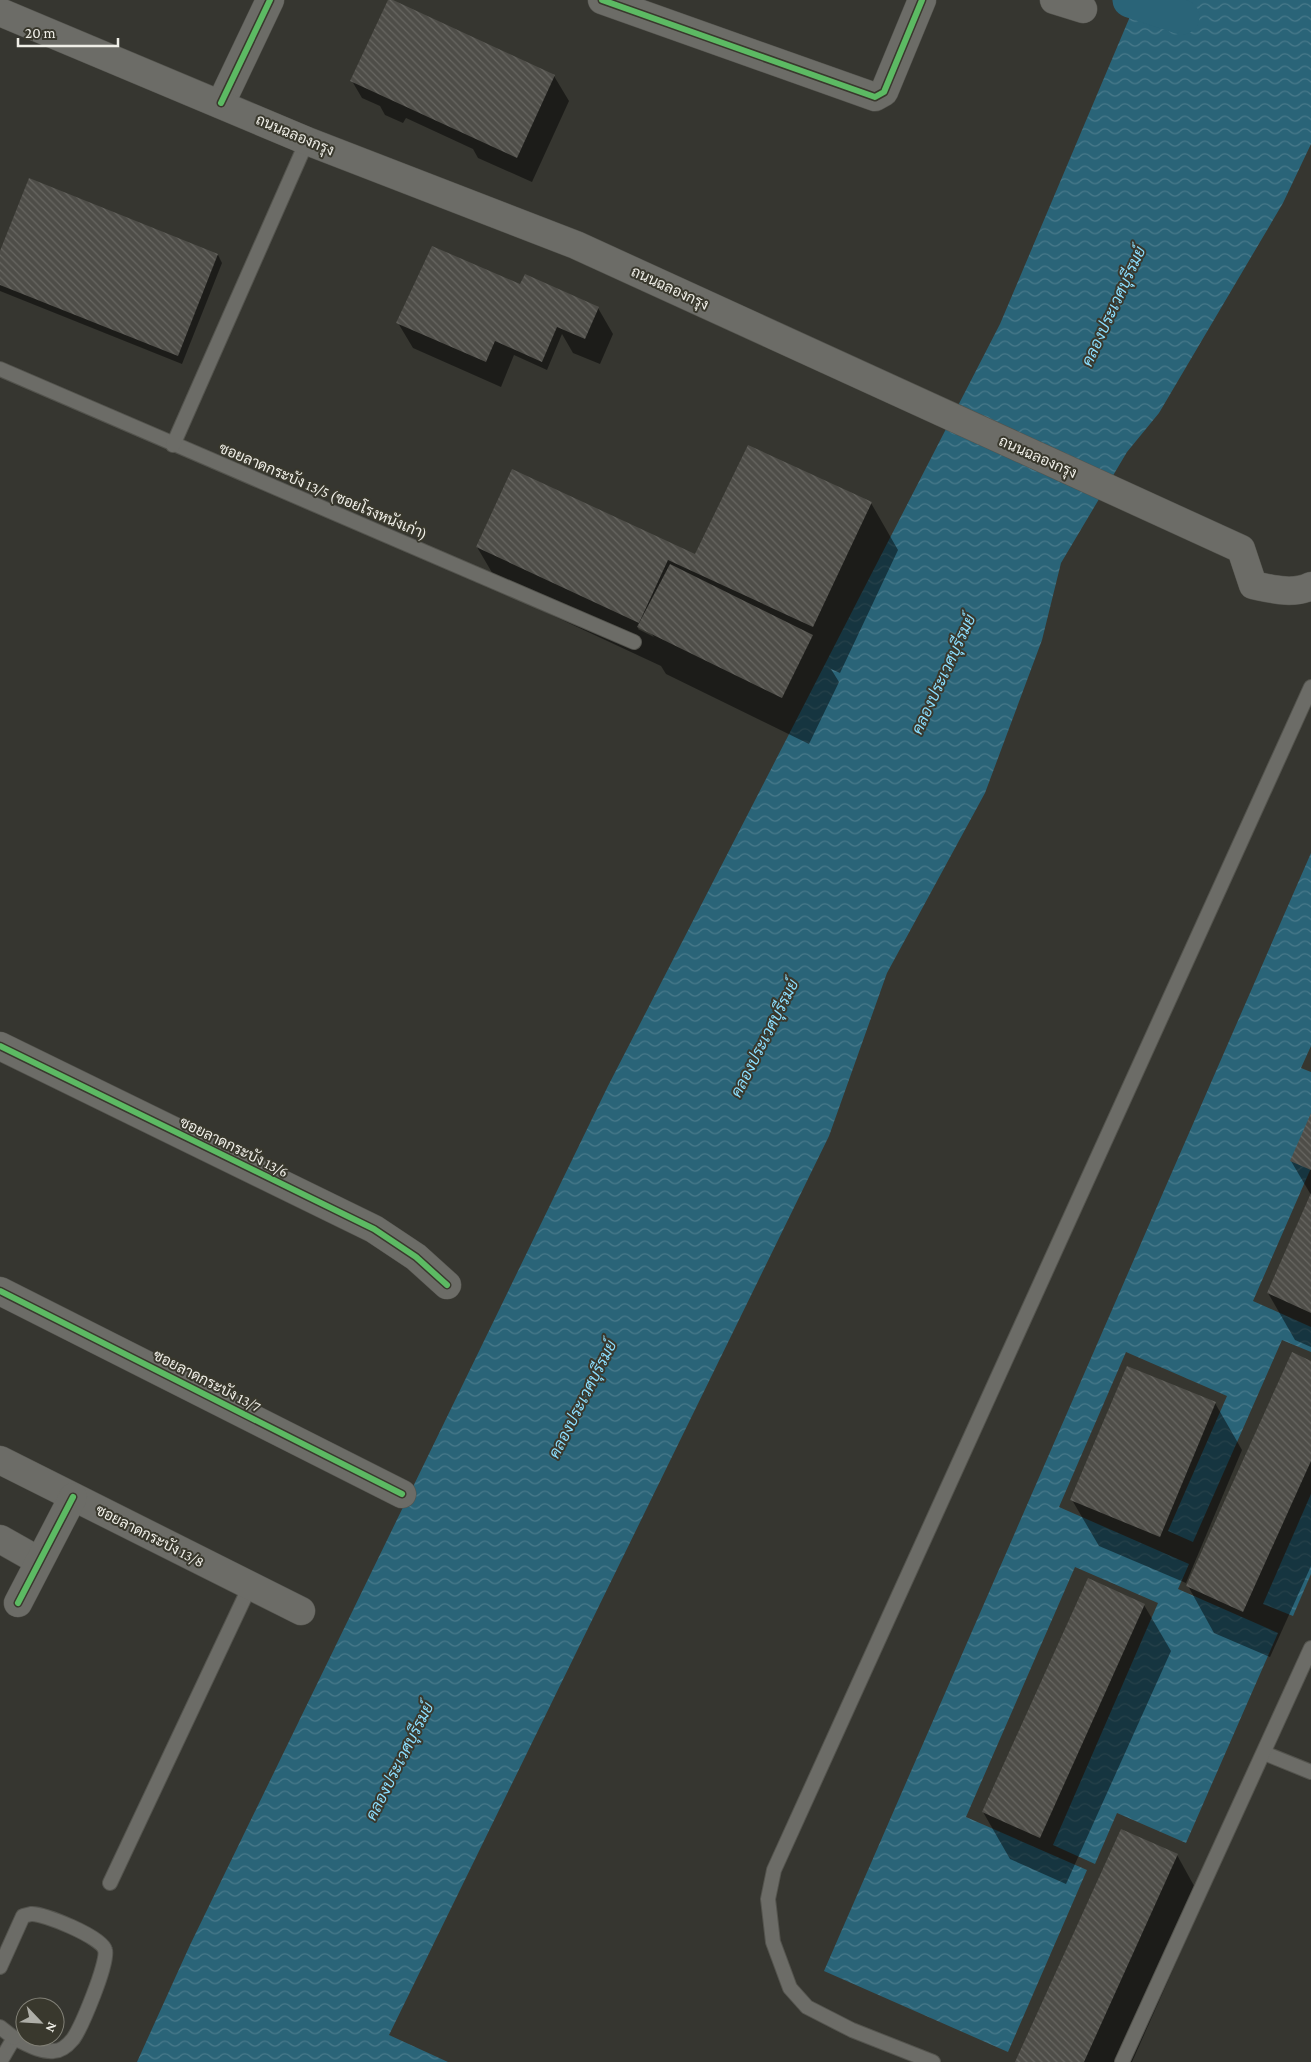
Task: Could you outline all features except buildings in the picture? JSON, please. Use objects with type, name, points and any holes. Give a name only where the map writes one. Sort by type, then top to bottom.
[{"type":"street","points":[[221,103],[270,0]]},
{"type":"street","points":[[602,0],[875,97],[884,92],[922,0]]},
{"type":"street","points":[[1054,0],[1083,9]]},
{"type":"street","name":"ถนนฉลองกรุง","points":[[0,12],[307,140],[576,245],[1241,550],[1253,585],[1282,591],[1305,589],[1311,586]]},
{"type":"street","name":"ซอยลาดกระบัง 13/6","points":[[0,1046],[374,1229],[416,1257],[446,1285]]},
{"type":"street","name":"ซอยลาดกระบัง 13/7","points":[[0,1291],[402,1494]]},
{"type":"street","name":"ซอยลาดกระบัง 13/8","points":[[0,1460],[301,1611]]},
{"type":"street","points":[[18,1604],[73,1497]]},
{"type":"street","points":[[0,1539],[39,1561]]},
{"type":"lane","points":[[173,445],[307,140]]},
{"type":"lane","name":"ซอยลาดกระบัง 13/5 (ซอยโรงหนังเก่า)","points":[[0,369],[634,642]]},
{"type":"lane","points":[[933,2062],[852,2030],[807,2007],[790,1988],[773,1942],[768,1899],[774,1870],[1311,687]]},
{"type":"lane","points":[[110,1883],[250,1586]]},
{"type":"lane","points":[[1122,2062],[1311,1648]]},
{"type":"lane","points":[[1264,1753],[1311,1772]]},
{"type":"lane","points":[[0,1967],[24,1916],[31,1914],[86,1934],[101,1942],[106,1952],[99,1981],[74,2038],[65,2047],[53,2052],[32,2047],[14,2038],[0,2027]]},
{"type":"lane","points":[[0,2062],[14,2038]]},
{"type":"water","name":"คลองประเวศบุรีรมย์","points":[[1137,0],[1311,0],[1311,144],[1283,203],[1159,413],[1127,452],[1061,563],[1042,640],[985,793],[887,973],[829,1136],[389,2035],[448,2062],[137,2062],[190,1945],[608,1086],[1000,324]]},
{"type":"water","points":[[1311,853],[1311,1046],[1301,1068],[1311,1072],[1311,1168],[1253,1301],[1311,1327],[1311,1352],[1282,1340],[1193,1542],[1168,1531],[1227,1396],[1126,1352],[1059,1507],[1189,1564],[1178,1589],[1278,1633],[1186,1843],[1117,1813],[1095,1864],[1053,1845],[1158,1603],[1075,1567],[966,1817],[1087,1870],[1008,2052],[824,1971]]},
{"type":"water","points":[[1311,1494],[1311,1574],[1293,1616],[1263,1604]]},
{"type":"waterway","points":[[1130,0],[1182,17]]},
{"type":"cycle path","points":[[221,103],[270,0]]},
{"type":"cycle path","points":[[602,0],[875,97],[884,92],[922,0]]},
{"type":"cycle path","points":[[0,1046],[374,1229],[416,1257],[447,1285]]},
{"type":"cycle path","points":[[0,1291],[402,1494]]},
{"type":"cycle path","points":[[18,1603],[73,1497]]}]
